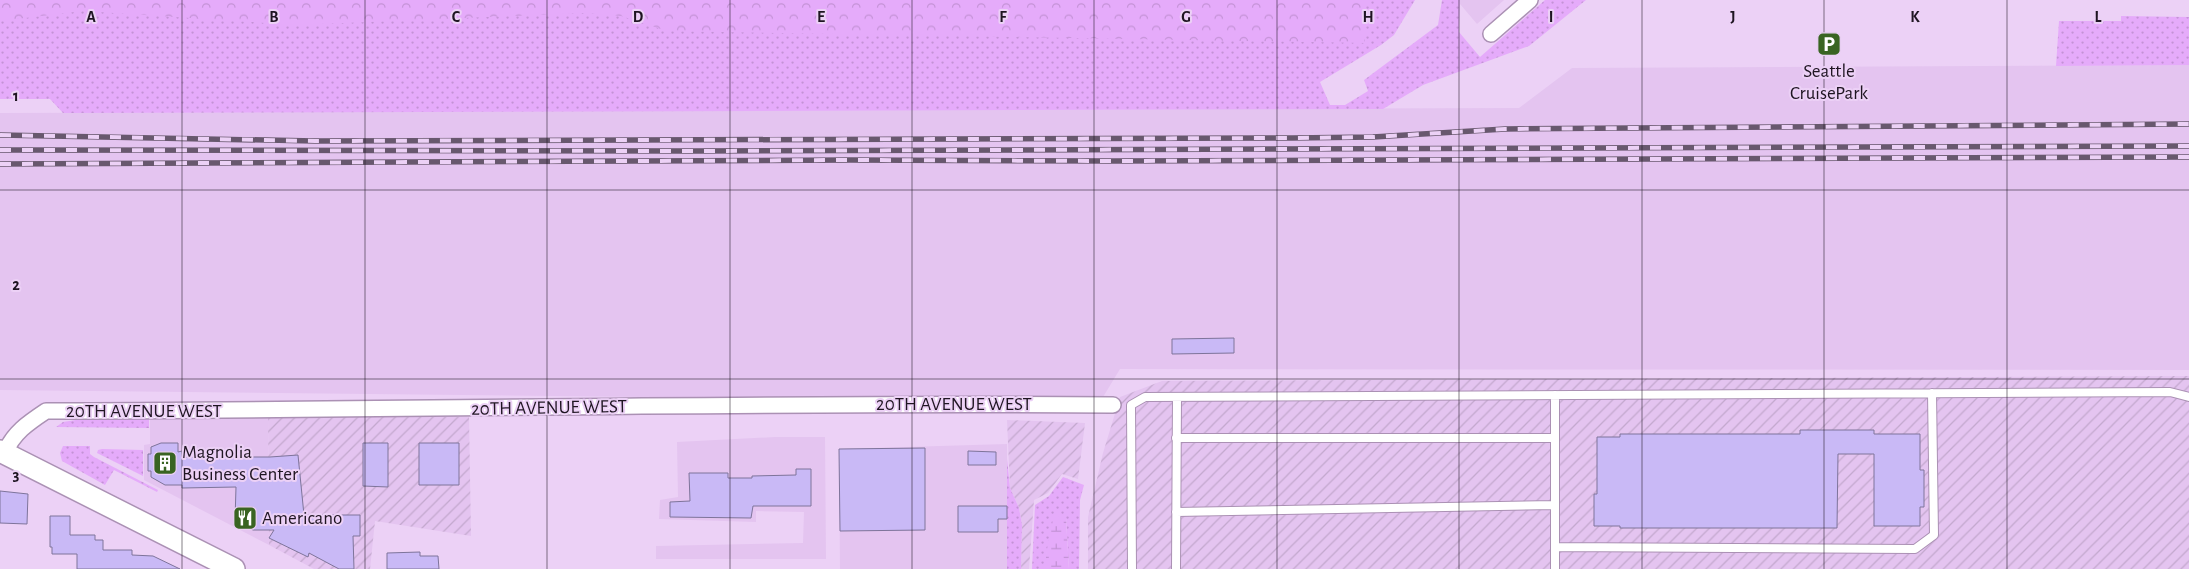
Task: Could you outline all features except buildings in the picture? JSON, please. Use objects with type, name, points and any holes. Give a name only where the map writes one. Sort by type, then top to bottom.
[{"type":"main road","points":[[2,452],[234,569]]},
{"type":"street","points":[[1490,34],[1530,0]]},
{"type":"street","name":"20TH AVENUE WEST","points":[[2,452],[11,440],[30,422],[46,411],[339,410],[888,403],[1112,405]]},
{"type":"lane","points":[[1132,569],[1130,405],[1145,397],[2170,392],[2189,396]]},
{"type":"lane","points":[[1555,547],[1915,549],[1934,535],[1932,393]]},
{"type":"lane","points":[[1555,395],[1555,569]]},
{"type":"lane","points":[[1176,569],[1177,397]]},
{"type":"lane","points":[[1176,438],[1555,438]]},
{"type":"lane","points":[[1176,512],[1555,505]]},
{"type":"shaded area","points":[[1460,0],[1504,0],[1477,24],[1460,4]]},
{"type":"shaded area","points":[[2189,65],[2189,370],[1120,369],[1100,402],[0,390],[0,113],[1519,108],[1572,68]]},
{"type":"shaded area","points":[[2189,376],[2189,569],[1088,569],[1088,517],[1103,453],[1120,397],[1162,381]]},
{"type":"shaded area","points":[[268,416],[269,545],[144,480],[144,445],[150,444],[150,418]]},
{"type":"shaded area","points":[[268,416],[469,417],[471,536],[375,521],[370,569],[314,569],[269,545]]},
{"type":"shaded area","points":[[1007,420],[1085,423],[1078,479],[1062,474],[1048,493],[1034,500],[1029,569],[1021,569],[1022,525],[1019,508],[1010,488]]},
{"type":"shaded area","points":[[775,437],[825,437],[826,559],[656,559],[656,546],[803,543],[804,512],[756,511],[756,522],[659,519],[660,500],[678,497],[677,442]]},
{"type":"shaded area","points":[[1007,444],[1007,569],[840,569],[839,449]]},
{"type":"green space","points":[[0,0],[1415,0],[1394,35],[1320,82],[1330,105],[1345,105],[1368,91],[1364,80],[1438,25],[1442,0],[1460,0],[1459,32],[1480,57],[1545,0],[1586,0],[1529,46],[1423,85],[1383,109],[63,113],[50,99],[0,99]]},
{"type":"green space","points":[[0,0],[1365,0],[1365,43],[667,31],[621,16],[585,13],[296,25],[83,11],[0,21]]},
{"type":"green space","points":[[2121,16],[2189,17],[2189,65],[2056,66],[2059,21],[2121,21]]},
{"type":"green space","points":[[95,417],[149,418],[149,428],[56,427],[63,422]]},
{"type":"green space","points":[[63,446],[90,446],[90,454],[94,457],[158,490],[157,492],[114,470],[105,485],[62,461],[60,453]]},
{"type":"green space","points":[[98,450],[143,450],[143,476],[97,453]]},
{"type":"green space","points":[[1007,459],[1010,488],[1019,508],[1022,525],[1021,569],[1007,569]]},
{"type":"green space","points":[[1063,477],[1084,485],[1080,500],[1079,569],[1069,569],[1066,518],[1046,554],[1046,569],[1032,569],[1035,505],[1049,496]]},
{"type":"green space","points":[[1054,515],[1066,518],[1069,569],[1046,569],[1046,554]]},
{"type":"railway","points":[[0,135],[315,141],[1292,138],[1373,137],[1505,129],[2189,124]]},
{"type":"railway","points":[[0,150],[694,151],[2189,146]]},
{"type":"railway","points":[[0,164],[2189,157]]},
{"type":"place","name":"Seattle CruisePark","points":[[1829,44]]},
{"type":"place","name":"Magnolia Business Center","points":[[165,463]]},
{"type":"place","name":"Americano","points":[[245,518]]}]
